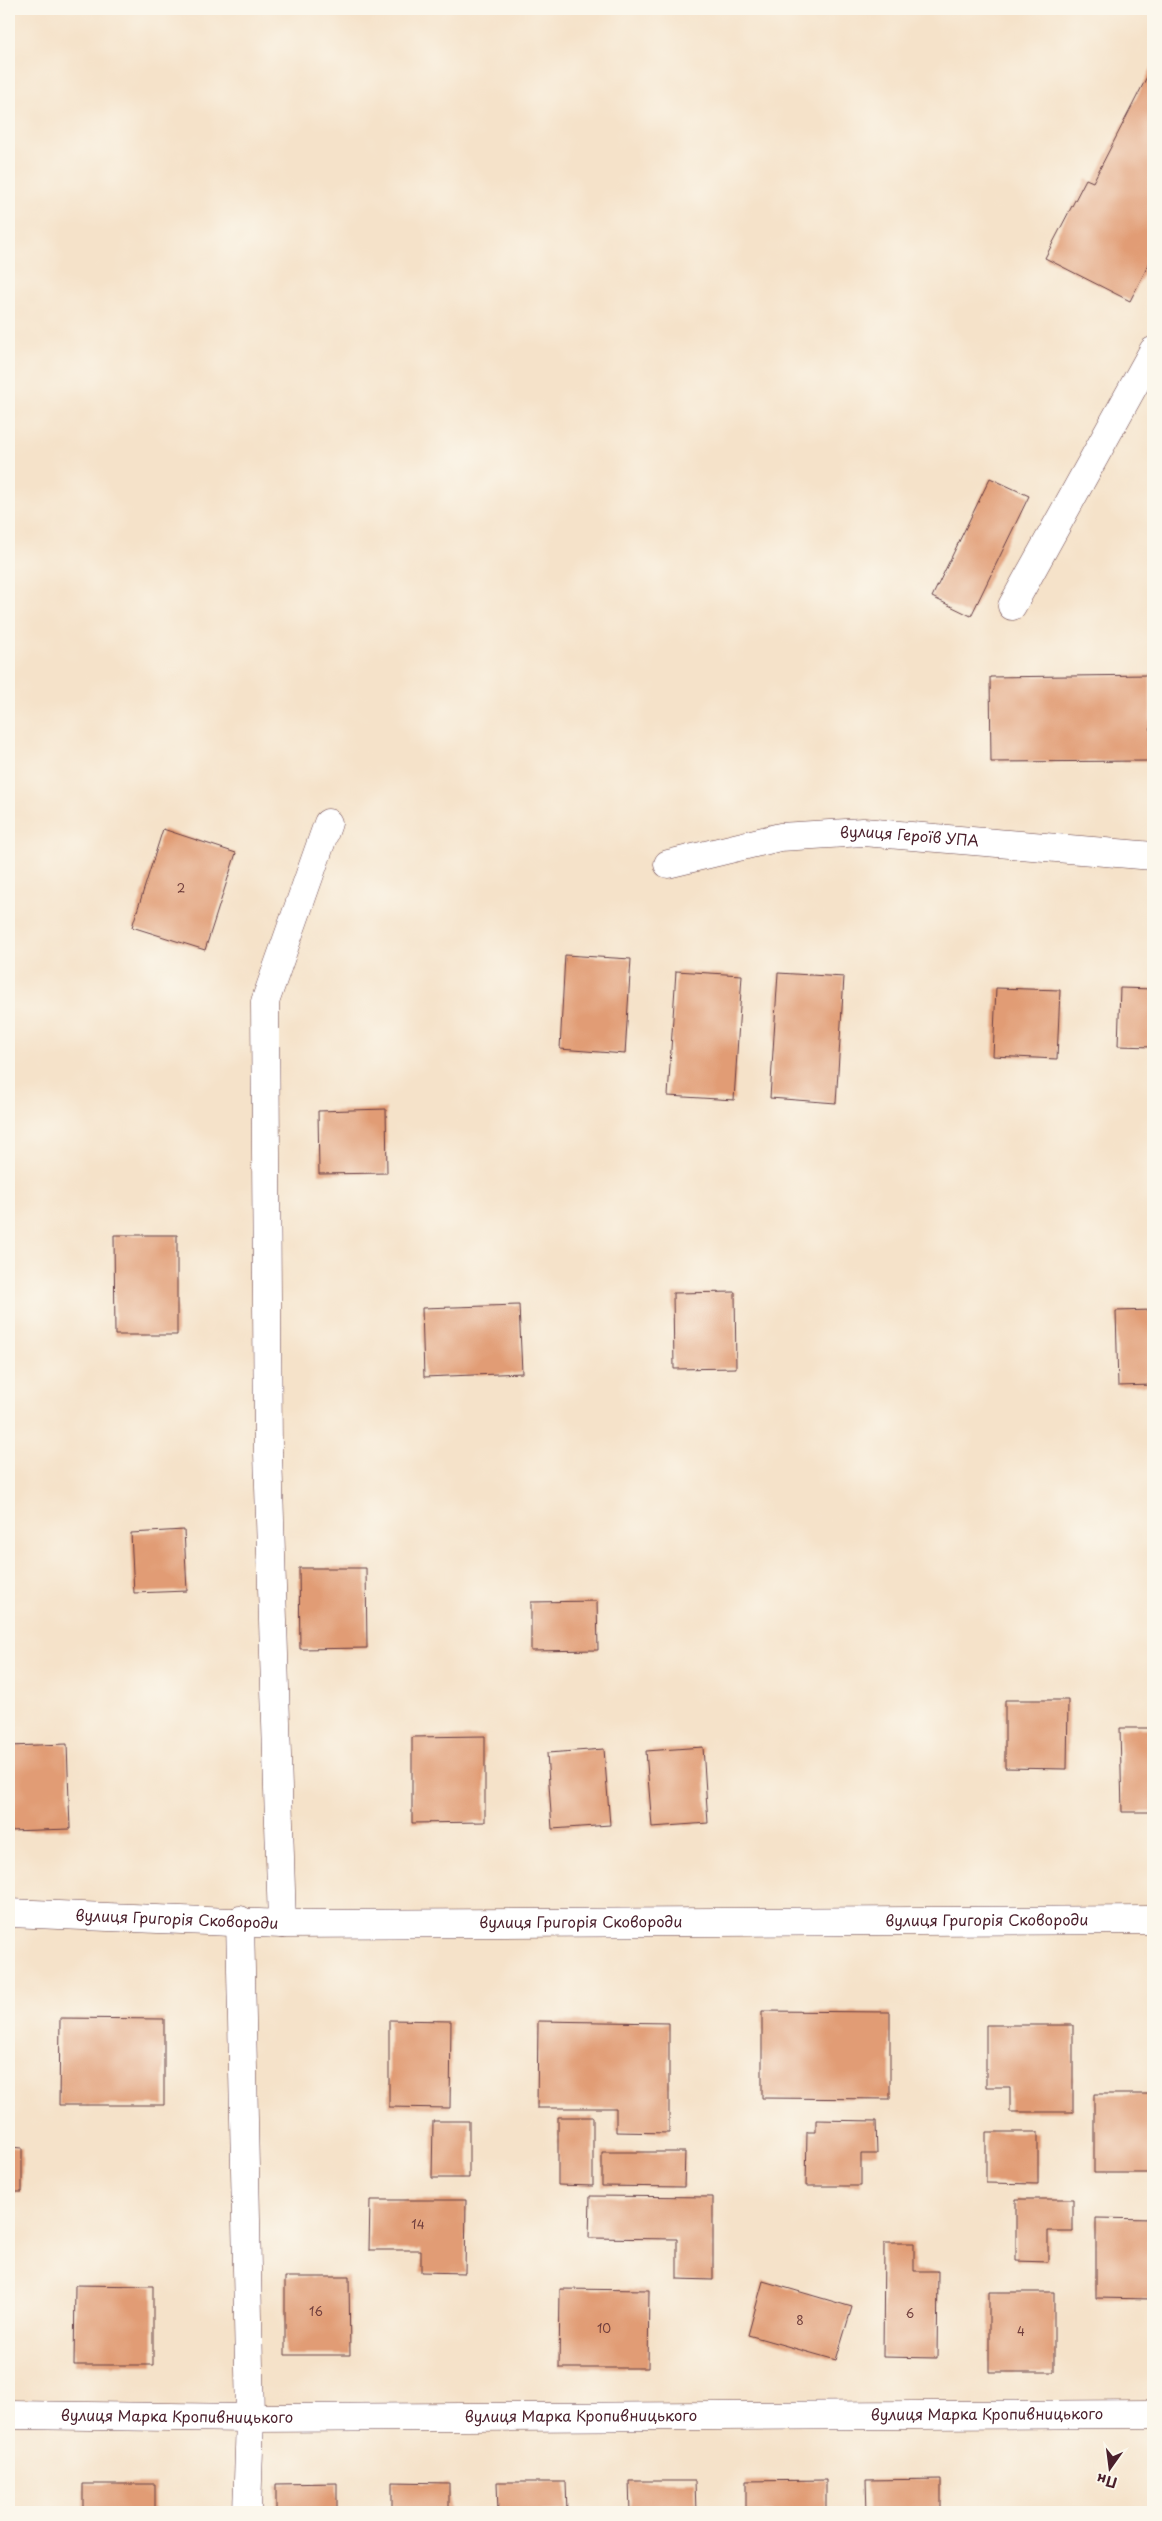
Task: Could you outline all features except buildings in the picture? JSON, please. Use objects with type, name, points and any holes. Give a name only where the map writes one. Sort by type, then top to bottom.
[{"type":"street","points":[[1012,606],[1152,356]]},
{"type":"street","points":[[282,1924],[268,1452],[265,1002],[328,823]]},
{"type":"street","name":"вулиця Героїв УПА","points":[[668,864],[780,837],[863,832],[1153,856]]},
{"type":"street","name":"вулиця Григорія Сковороди","points":[[9,1913],[240,1920],[282,1924],[1153,1920]]},
{"type":"street","points":[[240,1920],[250,2418],[247,2512]]},
{"type":"street","name":"вулиця Марка Кропивницького","points":[[9,2415],[250,2418],[1153,2414]]}]
